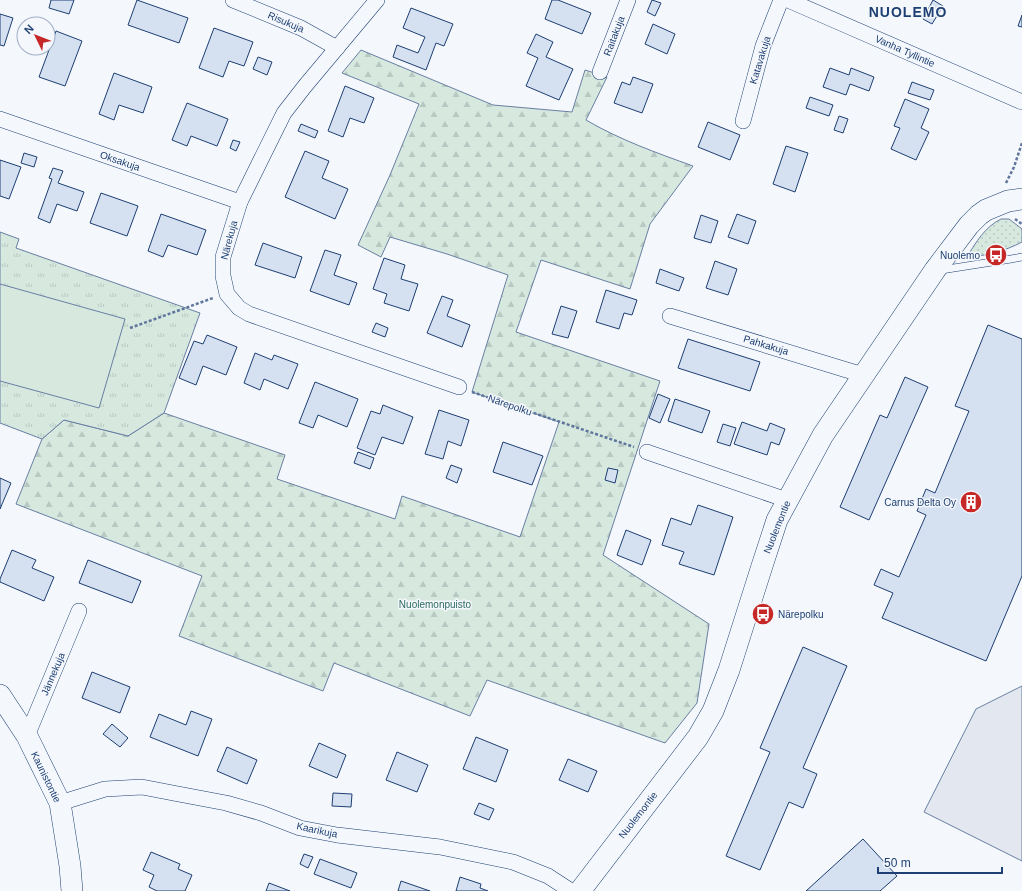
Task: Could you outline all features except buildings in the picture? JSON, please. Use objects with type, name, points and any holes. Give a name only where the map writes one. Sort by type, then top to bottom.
[{"type":"street","name":"Risukuja","points":[[233,0],[301,28],[337,48]]},
{"type":"street","name":"Närekuja","points":[[227,294],[223,276],[223,256],[240,202],[284,113],[376,0]]},
{"type":"street","name":"Raitakuja","points":[[600,72],[628,0]]},
{"type":"street","name":"Katavakuja","points":[[743,121],[763,46],[781,0]]},
{"type":"street","name":"Vanha Tyllintie","points":[[788,0],[812,5],[1022,102]]},
{"type":"street","name":"Oksakuja","points":[[0,119],[240,202]]},
{"type":"street","name":"Nuolemontie","points":[[580,891],[698,737],[713,711],[729,670],[778,520],[787,500],[823,435],[934,270],[960,236],[979,215],[996,206],[1022,199]]},
{"type":"street","points":[[227,294],[239,308],[249,314],[459,387]]},
{"type":"street","name":"Pahkakuja","points":[[670,316],[863,375]]},
{"type":"street","points":[[647,452],[787,500]]},
{"type":"street","name":"Jännekuja","points":[[27,736],[79,611]]},
{"type":"street","name":"Kaunistontie","points":[[0,695],[27,736],[60,803],[70,866],[72,891]]},
{"type":"street","name":"Kaarikuja","points":[[60,803],[105,789],[142,787],[173,792],[226,803],[262,813],[307,829],[337,835],[440,848],[513,862],[548,876],[571,891]]},
{"type":"lane","points":[[934,270],[1011,259],[1022,256]]},
{"type":"path","points":[[130,328],[182,308],[227,294]]},
{"type":"path","name":"Närepolku","points":[[459,387],[647,452]]},
{"type":"green space","name":"Nuolemonpuisto","points":[[361,50],[493,105],[572,112],[585,70],[607,77],[586,120],[625,140],[693,166],[650,224],[630,289],[541,260],[516,332],[660,381],[603,555],[709,624],[697,703],[665,743],[487,680],[470,716],[334,663],[323,691],[179,636],[202,576],[16,504],[42,439],[64,420],[128,436],[164,413],[285,455],[277,479],[395,519],[402,496],[520,537],[559,422],[472,392],[508,275],[447,254],[390,237],[381,257],[358,245],[390,175],[419,104],[342,73]]},
{"type":"green space","points":[[1001,219],[1009,219],[1022,229],[1022,242],[1009,248],[981,256],[967,257],[977,240],[990,226]]},
{"type":"green space","points":[[0,232],[19,239],[16,248],[200,313],[164,413],[128,436],[64,420],[42,439],[0,423]]},
{"type":"green space","points":[[0,284],[125,319],[99,408],[0,381]]},
{"type":"shaded area","points":[[1022,686],[1022,861],[924,812],[976,709]]},
{"type":"place","name":"Nuolemo","points":[[996,255]]},
{"type":"place","name":"Carrus Delta Oy","points":[[971,502]]},
{"type":"place","name":"Närepolku","points":[[763,614]]},
{"type":"district","name":"NUOLEMO","points":[[908,12]]}]
